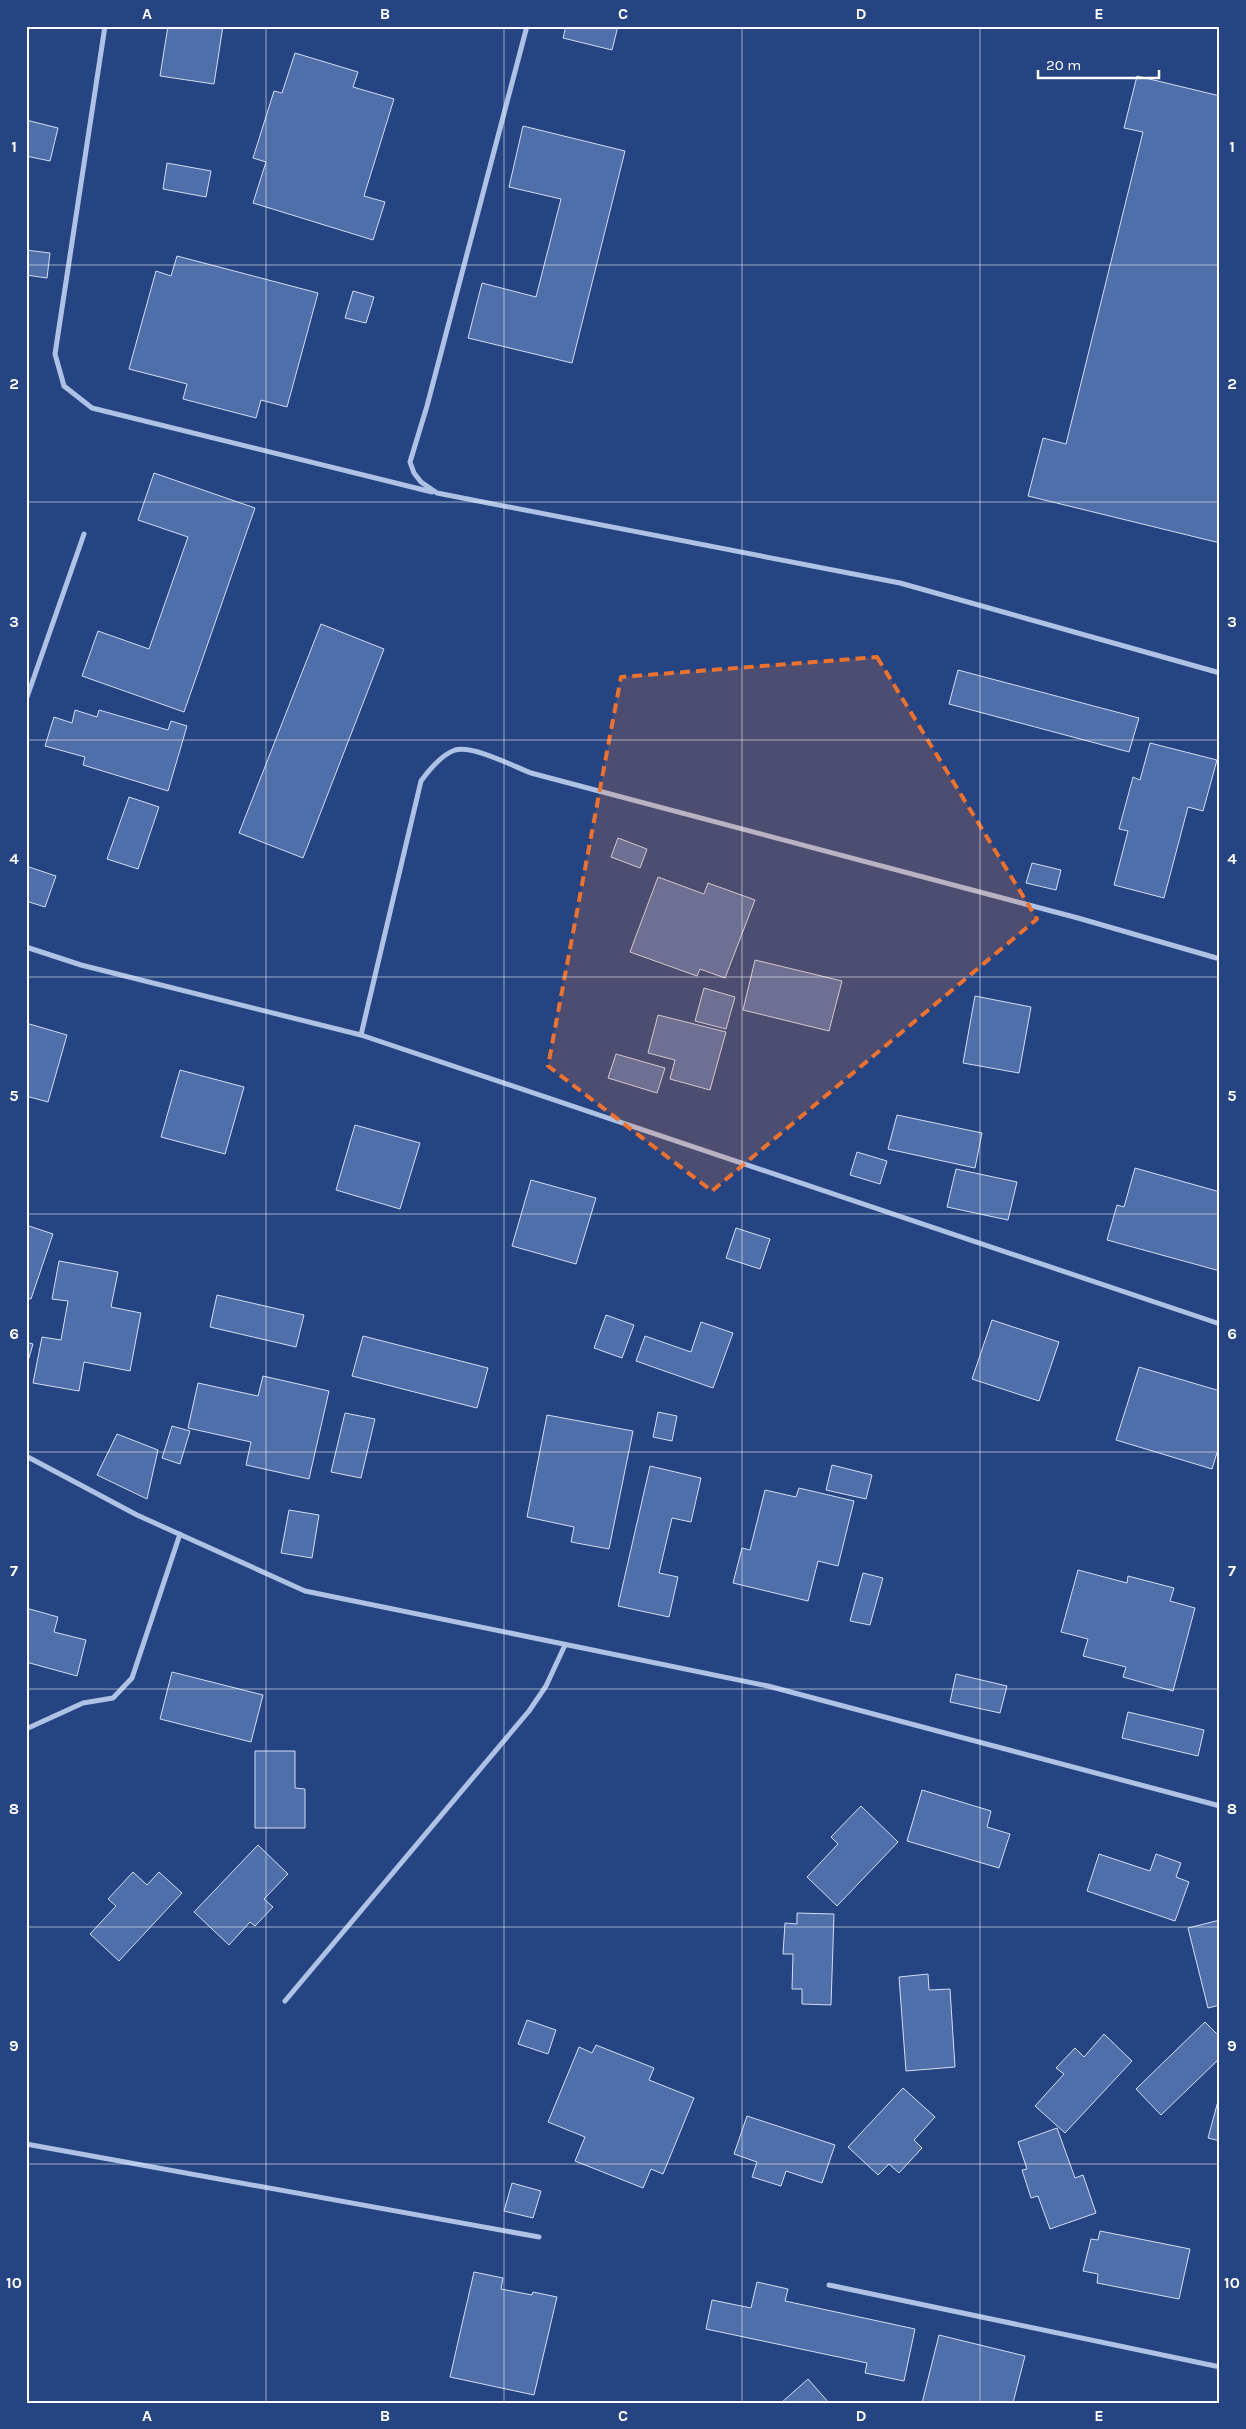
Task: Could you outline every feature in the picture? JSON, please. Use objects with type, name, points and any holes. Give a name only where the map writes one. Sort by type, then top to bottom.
[{"type":"street","points":[[105,26],[55,354],[64,386],[92,408],[437,493],[900,583],[1220,673]]},
{"type":"street","points":[[437,493],[420,482],[410,462],[430,397],[527,26]]},
{"type":"street","points":[[26,700],[84,534]]},
{"type":"street","points":[[361,1035],[421,781],[447,755],[467,748],[531,773],[1078,918],[1220,960]]},
{"type":"street","points":[[26,946],[81,965],[361,1035],[1220,1324]]},
{"type":"street","points":[[26,1456],[137,1515],[305,1591],[768,1686],[1220,1806]]},
{"type":"street","points":[[26,1728],[83,1703],[113,1698],[132,1678],[180,1534]]},
{"type":"street","points":[[284,2001],[529,1711],[546,1686],[565,1645]]},
{"type":"street","points":[[26,2144],[538,2237]]},
{"type":"street","points":[[829,2285],[1220,2367]]},
{"type":"highlighted area","points":[[877,657],[1037,919],[712,1191],[548,1066],[621,677]]},
{"type":"building","points":[[168,26],[223,26],[214,84],[160,76]]},
{"type":"building","points":[[566,26],[618,26],[612,50],[563,38]]},
{"type":"building","points":[[295,53],[358,72],[353,87],[394,99],[364,196],[385,202],[373,240],[253,203],[266,162],[253,158],[274,91],[282,93]]},
{"type":"building","points":[[1137,76],[1220,96],[1220,543],[1028,496],[1043,438],[1066,444],[1143,132],[1124,128]]},
{"type":"building","points":[[26,120],[58,128],[50,161],[26,156]]},
{"type":"building","points":[[523,126],[625,151],[572,363],[468,338],[482,283],[536,297],[561,199],[509,187]]},
{"type":"building","points":[[167,163],[211,171],[206,197],[163,189]]},
{"type":"building","points":[[26,250],[50,253],[47,278],[26,275]]},
{"type":"building","points":[[177,256],[318,293],[287,407],[261,400],[256,418],[183,399],[187,384],[129,369],[156,271],[171,276]]},
{"type":"building","points":[[353,291],[374,297],[366,323],[345,318]]},
{"type":"building","points":[[154,473],[255,508],[184,712],[82,676],[98,631],[149,649],[188,537],[138,520]]},
{"type":"building","points":[[321,624],[384,649],[303,858],[239,833]]},
{"type":"building","points":[[958,670],[1139,718],[1129,752],[949,704]]},
{"type":"building","points":[[75,710],[97,717],[99,710],[168,730],[171,721],[187,726],[168,791],[83,765],[85,757],[45,746],[54,717],[72,723]]},
{"type":"building","points":[[1150,743],[1217,760],[1203,811],[1188,807],[1164,898],[1114,885],[1128,831],[1119,829],[1133,777],[1140,780]]},
{"type":"building","points":[[129,797],[159,807],[138,869],[107,859]]},
{"type":"building","points":[[618,838],[647,849],[640,868],[611,857]]},
{"type":"building","points":[[1032,863],[1061,870],[1056,890],[1026,883]]},
{"type":"building","points":[[26,866],[56,876],[45,907],[26,901]]},
{"type":"building","points":[[658,877],[704,894],[708,883],[755,900],[725,978],[700,969],[697,976],[630,952]]},
{"type":"building","points":[[755,960],[842,981],[829,1031],[743,1010]]},
{"type":"building","points":[[704,988],[735,997],[726,1029],[695,1021]]},
{"type":"building","points":[[975,996],[1031,1007],[1019,1073],[963,1063]]},
{"type":"building","points":[[658,1015],[726,1032],[710,1090],[670,1079],[675,1060],[648,1053]]},
{"type":"building","points":[[26,1023],[67,1035],[48,1102],[26,1096]]},
{"type":"building","points":[[616,1054],[665,1068],[657,1093],[608,1078]]},
{"type":"building","points":[[180,1070],[244,1087],[225,1154],[161,1137]]},
{"type":"building","points":[[897,1115],[982,1133],[975,1168],[888,1149]]},
{"type":"building","points":[[355,1125],[420,1143],[400,1209],[336,1190]]},
{"type":"building","points":[[857,1152],[887,1161],[880,1184],[850,1175]]},
{"type":"building","points":[[1135,1168],[1220,1192],[1220,1271],[1107,1240],[1117,1205],[1124,1207]]},
{"type":"building","points":[[956,1169],[1017,1182],[1008,1220],[947,1207]]},
{"type":"building","points":[[531,1180],[596,1198],[576,1264],[512,1246]]},
{"type":"building","points":[[26,1225],[53,1234],[31,1299],[26,1298]]},
{"type":"building","points":[[736,1228],[770,1239],[760,1269],[726,1258]]},
{"type":"building","points":[[59,1261],[118,1272],[111,1307],[141,1313],[130,1371],[84,1362],[79,1391],[33,1383],[42,1337],[61,1340],[68,1301],[52,1299]]},
{"type":"building","points":[[217,1295],[304,1315],[296,1347],[210,1327]]},
{"type":"building","points":[[606,1315],[634,1325],[622,1358],[594,1348]]},
{"type":"building","points":[[992,1320],[1059,1342],[1039,1401],[972,1379]]},
{"type":"building","points":[[701,1322],[733,1333],[713,1388],[636,1361],[645,1336],[691,1352]]},
{"type":"building","points":[[363,1336],[488,1368],[477,1408],[352,1376]]},
{"type":"building","points":[[26,1342],[33,1344],[26,1368]]},
{"type":"building","points":[[1139,1367],[1220,1391],[1220,1443],[1212,1469],[1116,1440]]},
{"type":"building","points":[[263,1376],[329,1391],[309,1479],[246,1465],[251,1442],[188,1428],[198,1383],[258,1396]]},
{"type":"building","points":[[658,1412],[677,1416],[672,1441],[653,1437]]},
{"type":"building","points":[[345,1413],[375,1419],[361,1478],[331,1472]]},
{"type":"building","points":[[547,1415],[633,1431],[609,1549],[571,1542],[574,1527],[527,1517]]},
{"type":"building","points":[[172,1426],[190,1431],[180,1464],[162,1458]]},
{"type":"building","points":[[117,1434],[158,1450],[147,1499],[97,1475]]},
{"type":"building","points":[[832,1465],[872,1475],[866,1499],[826,1490]]},
{"type":"building","points":[[650,1466],[701,1478],[691,1522],[672,1518],[659,1573],[678,1577],[669,1617],[618,1606]]},
{"type":"building","points":[[799,1488],[854,1501],[838,1566],[818,1561],[808,1601],[733,1583],[742,1548],[750,1550],[765,1490],[796,1497]]},
{"type":"building","points":[[289,1510],[319,1515],[312,1558],[281,1553]]},
{"type":"building","points":[[1078,1570],[1127,1583],[1128,1576],[1174,1588],[1170,1601],[1195,1608],[1173,1691],[1123,1677],[1126,1667],[1083,1656],[1088,1639],[1061,1632]]},
{"type":"building","points":[[863,1573],[883,1578],[870,1625],[850,1621]]},
{"type":"building","points":[[26,1608],[58,1617],[54,1632],[86,1640],[77,1676],[26,1662]]},
{"type":"building","points":[[172,1672],[263,1695],[251,1742],[160,1719]]},
{"type":"building","points":[[956,1674],[1007,1686],[1000,1713],[950,1702]]},
{"type":"building","points":[[1128,1712],[1204,1730],[1198,1756],[1122,1738]]},
{"type":"building","points":[[255,1751],[295,1751],[295,1788],[305,1789],[305,1828],[255,1828]]},
{"type":"building","points":[[922,1790],[991,1811],[987,1827],[1010,1834],[999,1868],[907,1841]]},
{"type":"building","points":[[861,1806],[898,1842],[837,1906],[807,1877],[838,1844],[831,1837]]},
{"type":"building","points":[[258,1845],[288,1874],[264,1899],[273,1907],[255,1926],[250,1922],[229,1945],[194,1912]]},
{"type":"building","points":[[1099,1854],[1150,1871],[1156,1854],[1181,1863],[1176,1877],[1189,1882],[1175,1921],[1087,1891]]},
{"type":"building","points":[[133,1872],[147,1885],[159,1872],[182,1893],[119,1961],[90,1934],[116,1906],[108,1899]]},
{"type":"building","points":[[797,1913],[834,1914],[831,2005],[802,2004],[802,1989],[792,1989],[793,1954],[783,1954],[785,1923],[797,1924]]},
{"type":"building","points":[[1220,1920],[1220,2005],[1208,2008],[1188,1928]]},
{"type":"building","points":[[928,1974],[929,1990],[950,1989],[955,2067],[906,2071],[899,1977]]},
{"type":"building","points":[[527,2020],[556,2030],[548,2054],[518,2044]]},
{"type":"building","points":[[1205,2022],[1220,2037],[1220,2058],[1161,2115],[1136,2089]]},
{"type":"building","points":[[1104,2034],[1132,2061],[1065,2133],[1035,2106],[1064,2074],[1056,2068],[1075,2048],[1084,2057]]},
{"type":"building","points":[[596,2045],[654,2068],[649,2080],[694,2098],[663,2174],[651,2169],[643,2188],[575,2161],[585,2137],[548,2122],[579,2047],[592,2053]]},
{"type":"building","points":[[903,2088],[935,2117],[914,2140],[922,2148],[899,2173],[889,2164],[878,2175],[848,2147]]},
{"type":"building","points":[[1218,2101],[1220,2101],[1220,2141],[1208,2138]]},
{"type":"building","points":[[747,2116],[835,2145],[822,2183],[786,2171],[781,2186],[752,2177],[757,2162],[734,2154]]},
{"type":"building","points":[[1057,2128],[1075,2178],[1083,2175],[1096,2213],[1050,2229],[1038,2196],[1031,2198],[1022,2170],[1027,2169],[1018,2142]]},
{"type":"building","points":[[512,2183],[541,2191],[533,2218],[504,2211]]},
{"type":"building","points":[[1100,2231],[1190,2249],[1179,2299],[1097,2283],[1098,2274],[1083,2271],[1091,2239],[1098,2240]]},
{"type":"building","points":[[474,2272],[503,2278],[501,2289],[532,2295],[533,2292],[557,2297],[534,2395],[450,2377]]},
{"type":"building","points":[[757,2282],[788,2289],[785,2301],[915,2329],[904,2381],[865,2373],[867,2363],[706,2329],[712,2300],[751,2308]]},
{"type":"building","points":[[939,2335],[1025,2356],[1013,2403],[922,2403]]},
{"type":"building","points":[[808,2379],[829,2403],[781,2403]]}]
